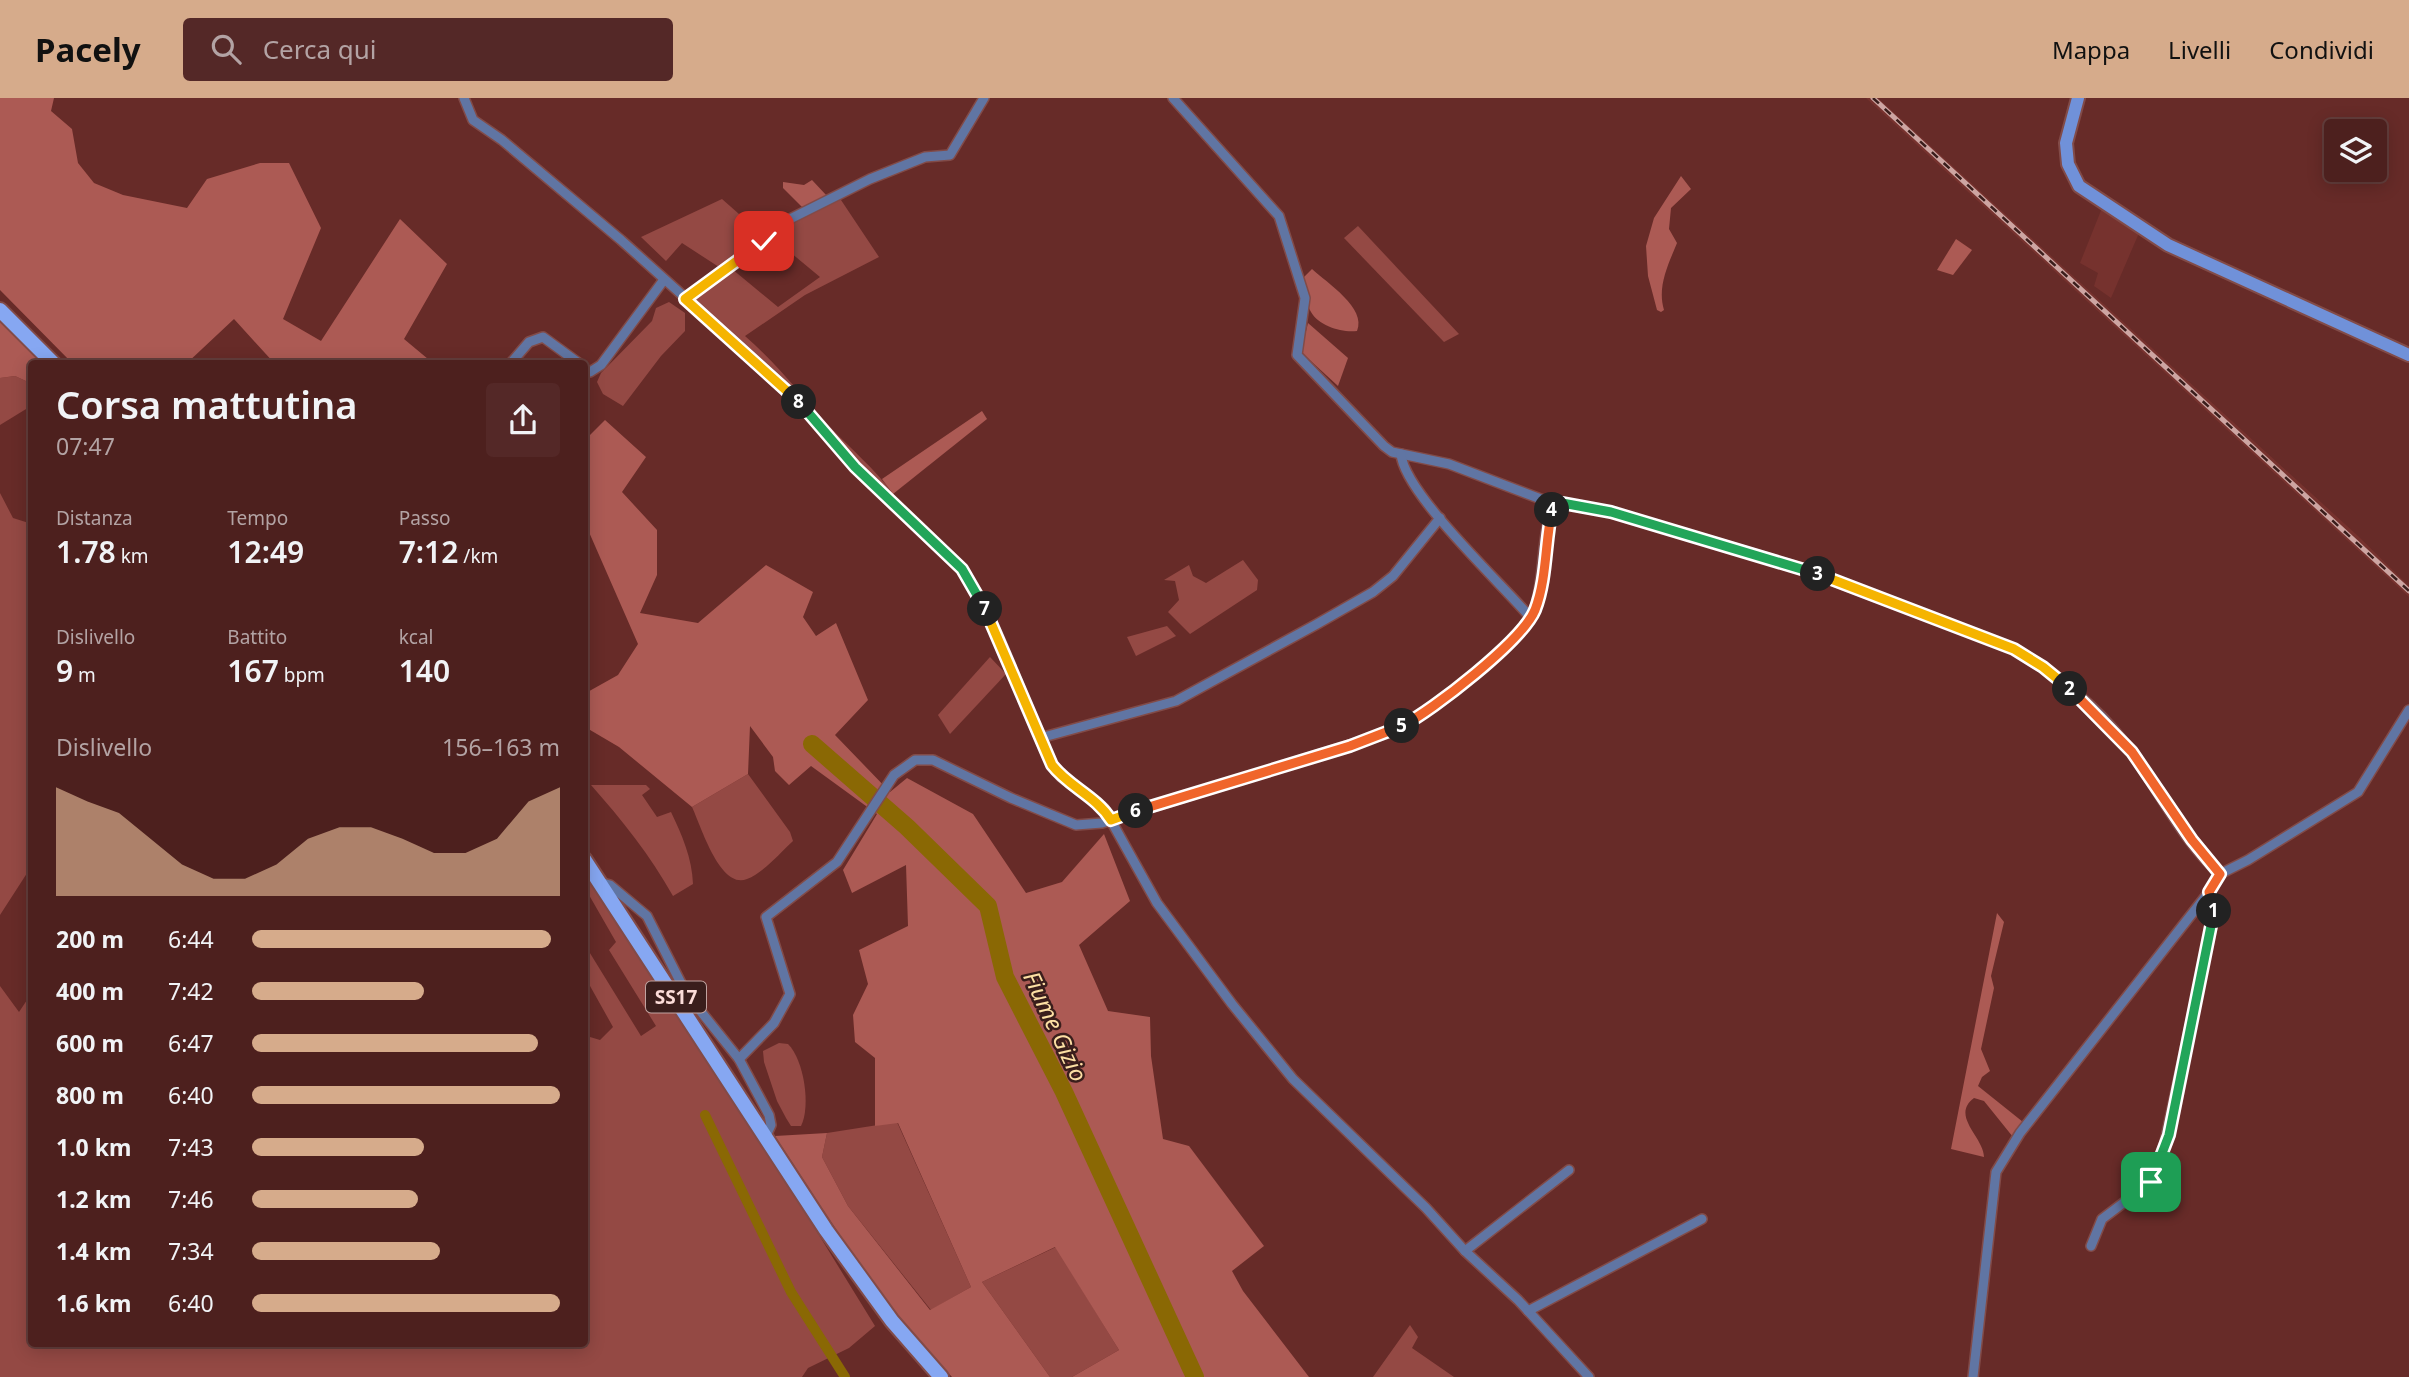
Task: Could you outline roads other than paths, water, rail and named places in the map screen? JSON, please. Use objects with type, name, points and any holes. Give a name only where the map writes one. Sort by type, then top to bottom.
[{"type":"main road","points":[[2078,98],[2066,143],[2068,164],[2079,186],[2168,245],[2409,355]]},
{"type":"main road","points":[[0,310],[50,360]]},
{"type":"main road","name":"SS17","points":[[588,865],[682,997],[766,1136],[860,1277],[892,1321],[941,1377]]},
{"type":"street","points":[[464,98],[473,120],[502,140],[621,240],[663,281],[789,390],[855,467],[962,569],[991,622],[1040,738],[1061,777],[1094,799],[1111,820],[1157,903],[1248,1024],[1293,1079],[1528,1311],[1588,1377]]},
{"type":"street","points":[[685,299],[790,219],[870,179],[925,157],[950,155],[984,98]]},
{"type":"street","points":[[1173,98],[1279,216],[1305,298],[1297,355],[1384,446],[1401,454],[1449,464],[1554,504],[1562,503],[1611,512],[1794,566],[2014,649],[2043,667],[2113,729],[2192,840],[2220,874]]},
{"type":"street","points":[[588,371],[601,365],[663,281]]},
{"type":"street","points":[[513,360],[529,341],[543,337],[575,360]]},
{"type":"street","points":[[1401,454],[1405,473],[1440,517],[1531,618]]},
{"type":"street","points":[[739,1059],[774,1023],[790,993],[765,922],[766,917],[836,862],[881,792],[907,764],[915,760],[933,760],[1011,798],[1076,825],[1111,820],[1394,731],[1426,710],[1523,630],[1531,618],[1539,595],[1554,504]]},
{"type":"street","points":[[1040,738],[1176,701],[1305,630],[1373,592],[1393,576],[1440,517]]},
{"type":"street","points":[[1973,1377],[1996,1172],[2020,1133],[2209,892],[2220,874],[2248,860],[2358,792],[2409,710]]},
{"type":"street","points":[[599,882],[610,885],[647,916],[682,997],[739,1059],[769,1115],[771,1125],[766,1136]]},
{"type":"street","points":[[2091,1246],[2102,1219],[2151,1182],[2160,1164],[2214,916],[2214,904],[2209,892]]},
{"type":"street","points":[[1465,1251],[1569,1170]]},
{"type":"street","points":[[1528,1311],[1702,1219]]},
{"type":"waterway","name":"Fiume Gizio","points":[[812,744],[907,827],[988,906],[1005,977],[1064,1092],[1195,1377]]},
{"type":"waterway","points":[[705,1115],[791,1292],[845,1377]]},
{"type":"railway","points":[[1873,98],[2409,591]]}]
